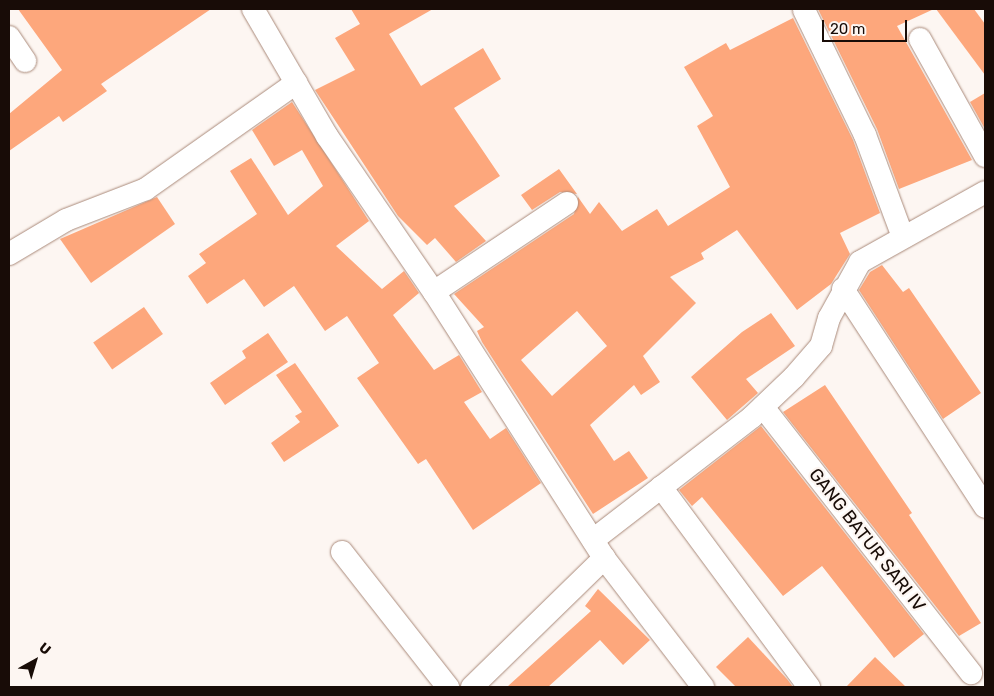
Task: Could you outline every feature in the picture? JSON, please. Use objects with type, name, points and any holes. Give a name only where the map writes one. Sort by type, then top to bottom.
[{"type":"street","points":[[253,9],[296,83],[434,292],[598,549],[703,687]]},
{"type":"street","points":[[804,10],[872,153],[903,237]]},
{"type":"street","points":[[9,37],[25,61]]},
{"type":"street","points":[[920,39],[985,156]]},
{"type":"street","points":[[9,254],[66,220],[146,189],[296,83]]},
{"type":"street","points":[[472,687],[598,549],[661,487],[763,407],[821,346],[843,289],[860,262],[985,192]]},
{"type":"street","points":[[434,292],[567,203]]},
{"type":"street","points":[[843,289],[985,507]]},
{"type":"street","name":"GANG BATUR SARI IV","points":[[763,407],[972,673]]},
{"type":"street","points":[[661,487],[809,687]]},
{"type":"street","points":[[342,552],[448,687]]},
{"type":"building","points":[[18,9],[211,9],[101,84],[107,91],[63,122],[59,116],[9,151],[9,114],[62,70]]},
{"type":"building","points":[[351,9],[433,9],[389,34],[421,86],[483,48],[501,79],[454,108],[500,176],[454,206],[486,241],[456,262],[435,238],[427,245],[398,216],[315,90],[355,70],[335,38],[360,24]]},
{"type":"building","points":[[818,9],[934,9],[897,26],[972,160],[899,189],[877,129]]},
{"type":"building","points":[[936,9],[974,9],[985,24],[985,75]]},
{"type":"building","points":[[793,18],[853,140],[880,213],[840,233],[850,254],[831,284],[797,310],[737,230],[701,253],[704,259],[670,277],[696,303],[643,356],[660,382],[641,395],[634,385],[590,425],[614,461],[629,451],[648,478],[593,514],[482,342],[477,331],[484,327],[454,294],[574,214],[578,197],[590,214],[599,202],[622,231],[657,209],[668,226],[730,187],[697,126],[713,116],[684,67],[726,43],[730,50]],"holes":[[[577,311],[607,346],[552,396],[521,360]]]},
{"type":"building","points":[[985,93],[985,129],[970,102]]},
{"type":"building","points":[[292,102],[369,221],[336,246],[382,289],[404,271],[419,293],[393,315],[434,370],[459,355],[482,392],[464,402],[490,439],[506,428],[541,483],[473,530],[426,459],[418,464],[357,378],[379,363],[347,316],[325,331],[294,286],[264,307],[244,279],[207,304],[188,276],[206,263],[199,254],[257,214],[230,171],[251,158],[288,215],[323,186],[302,150],[274,166],[252,130]]},
{"type":"building","points":[[559,169],[577,194],[560,192],[532,210],[521,195]]},
{"type":"building","points":[[157,197],[175,224],[91,283],[60,239]]},
{"type":"building","points":[[882,265],[903,292],[909,288],[981,393],[943,419],[859,290],[870,272]]},
{"type":"building","points":[[144,307],[163,334],[112,370],[93,343]]},
{"type":"building","points":[[771,313],[795,346],[746,379],[758,393],[727,420],[691,377],[742,332]]},
{"type":"building","points":[[268,333],[288,362],[225,405],[210,383],[246,358],[242,351]]},
{"type":"building","points":[[295,363],[339,426],[284,462],[271,443],[300,422],[295,416],[302,412],[276,375]]},
{"type":"building","points":[[825,385],[912,513],[909,515],[981,623],[959,636],[783,412]]},
{"type":"building","points":[[761,426],[924,634],[894,658],[822,566],[783,596],[702,497],[692,506],[679,490]]},
{"type":"building","points":[[598,589],[650,640],[623,665],[600,640],[548,687],[507,687],[591,611],[585,606]]},
{"type":"building","points":[[748,637],[793,687],[736,687],[716,667]]},
{"type":"building","points":[[875,657],[906,687],[846,687]]}]
